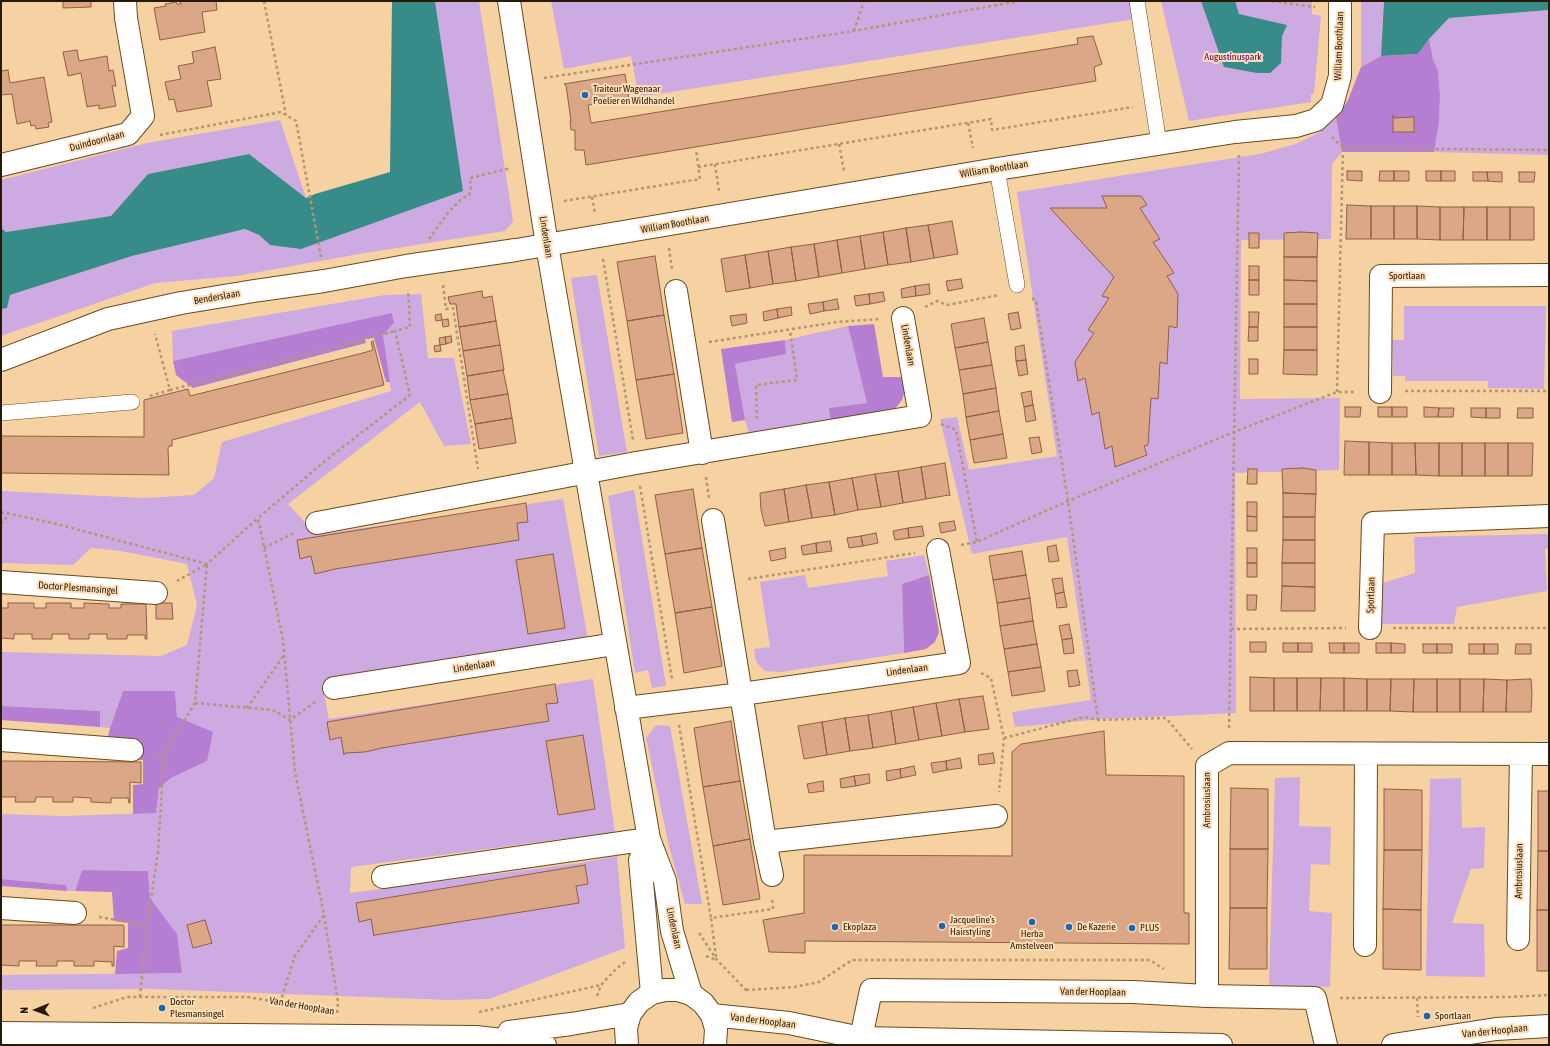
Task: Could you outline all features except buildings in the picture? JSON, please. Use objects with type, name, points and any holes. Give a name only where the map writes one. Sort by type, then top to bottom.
[{"type":"street","name":"Duindoornlaan","points":[[1,165],[128,134],[143,116],[126,18],[125,1]]},
{"type":"street","name":"Lindenlaan","points":[[509,1],[541,205],[649,839],[665,881],[672,931],[691,994]]},
{"type":"street","name":"William Boothlaan","points":[[548,245],[997,169],[1235,132],[1296,126],[1316,120],[1332,104],[1340,76],[1340,6]]},
{"type":"street","name":"Benderslaan","points":[[1,360],[108,319],[148,310],[254,291],[324,282],[412,265],[548,245]]},
{"type":"street","name":"Sportlaan","points":[[1380,392],[1381,276],[1549,275]]},
{"type":"street","points":[[676,291],[702,453]]},
{"type":"street","name":"Lindenlaan","points":[[903,318],[920,416]]},
{"type":"street","points":[[317,522],[636,463],[920,416]]},
{"type":"street","name":"Sportlaan","points":[[1370,628],[1373,523],[1549,516]]},
{"type":"street","points":[[713,520],[765,842],[772,875]]},
{"type":"street","points":[[938,550],[959,663]]},
{"type":"street","name":"Doctor Plesmansingel","points":[[1,582],[156,593]]},
{"type":"street","name":"Lindenlaan","points":[[334,688],[615,644]]},
{"type":"street","name":"Lindenlaan","points":[[626,708],[742,694],[959,663]]},
{"type":"street","points":[[1,740],[132,750]]},
{"type":"street","points":[[1229,753],[1549,754]]},
{"type":"street","name":"Ambrosiuslaan","points":[[1206,996],[1207,766],[1229,753]]},
{"type":"street","points":[[1365,945],[1366,754]]},
{"type":"street","name":"Ambrosiuslaan","points":[[1518,939],[1522,754]]},
{"type":"street","points":[[765,842],[996,816]]},
{"type":"street","points":[[382,877],[649,839]]},
{"type":"street","points":[[649,839],[640,860],[652,994]]},
{"type":"street","points":[[1,908],[75,913]]},
{"type":"street","points":[[627,1045],[626,1028],[630,1014],[639,1002],[652,994],[665,990],[678,990],[691,994],[703,1003],[712,1015],[716,1029],[715,1045]]},
{"type":"street","name":"Van der Hooplaan","points":[[862,1041],[871,990],[1133,992],[1206,996],[1315,998]]},
{"type":"street","points":[[1315,998],[1326,1045]]},
{"type":"street","points":[[1,1033],[334,1035],[426,1041],[476,1037],[630,1014]]},
{"type":"street","name":"Van der Hooplaan","points":[[712,1015],[789,1023],[862,1041]]},
{"type":"street","name":"Van der Hooplaan","points":[[1393,1045],[1496,1029],[1549,1026]]},
{"type":"street","points":[[476,1037],[545,1045]]},
{"type":"street","name":"Van der Hooplaan","points":[[830,1045],[862,1041],[1221,1045]]},
{"type":"lane","points":[[1137,1],[1159,144]]},
{"type":"lane","points":[[997,169],[1017,285]]},
{"type":"lane","points":[[1,413],[132,402]]},
{"type":"path","points":[[264,1],[286,116]]},
{"type":"path","points":[[854,31],[864,1]]},
{"type":"path","points":[[522,81],[854,31],[1019,1]]},
{"type":"path","points":[[1272,1],[1340,6]]},
{"type":"path","points":[[698,167],[990,119],[992,130],[1153,104]]},
{"type":"path","points":[[128,134],[159,135],[280,112],[296,121],[320,252]]},
{"type":"path","points":[[1316,120],[1343,148],[1337,392]]},
{"type":"path","points":[[1229,753],[1240,158],[1235,132]]},
{"type":"path","points":[[1343,148],[1549,150]]},
{"type":"path","points":[[541,205],[700,179],[696,149]]},
{"type":"path","points":[[132,402],[170,390],[410,327],[412,265],[448,213],[461,199],[469,195],[471,190],[470,178],[534,162]]},
{"type":"path","points":[[592,197],[676,701],[717,960]]},
{"type":"path","points":[[666,225],[676,291]]},
{"type":"path","points":[[440,261],[446,309],[453,308],[482,492]]},
{"type":"path","points":[[685,346],[837,322],[903,318],[937,301],[947,305],[997,296],[1017,285],[1036,301],[1068,501],[1098,720]]},
{"type":"path","points":[[148,310],[170,390]]},
{"type":"path","points":[[757,443],[756,385],[797,380],[790,330]]},
{"type":"path","points":[[156,593],[207,564],[325,461],[410,396],[395,331]]},
{"type":"path","points":[[723,583],[938,550],[978,542],[1068,501],[1234,432],[1337,392],[1549,391]]},
{"type":"path","points":[[920,416],[956,430],[978,542]]},
{"type":"path","points":[[702,453],[713,520]]},
{"type":"path","points":[[1,512],[53,523],[207,564]]},
{"type":"path","points":[[1,524],[9,514]]},
{"type":"path","points":[[258,518],[283,640],[295,772],[324,915],[338,1002],[334,1035]]},
{"type":"path","points":[[264,548],[317,522]]},
{"type":"path","points":[[140,997],[147,925],[158,852],[164,754],[195,703],[207,564]]},
{"type":"path","points":[[1231,629],[1549,628]]},
{"type":"path","points":[[247,708],[284,655]]},
{"type":"path","points":[[959,663],[991,678],[1004,738],[996,816]]},
{"type":"path","points":[[290,720],[334,688]]},
{"type":"path","points":[[195,703],[273,710],[290,720]]},
{"type":"path","points":[[1004,738],[1084,717],[1098,720],[1166,718],[1207,766]]},
{"type":"path","points":[[132,750],[164,754]]},
{"type":"path","points":[[711,918],[772,909],[772,875]]},
{"type":"path","points":[[75,913],[147,925]]},
{"type":"path","points":[[280,1003],[295,956],[324,915]]},
{"type":"path","points":[[472,1013],[601,985],[615,970],[626,962]]},
{"type":"path","points":[[1315,998],[1509,997],[1549,995]]},
{"type":"path","name":"Van der Hooplaan","points":[[91,1009],[127,997],[248,997],[323,1010]]},
{"type":"path","points":[[1417,998],[1418,1017]]},
{"type":"path","name":"Van der Hooplaan","points":[[330,1012],[344,1014]]},
{"type":"green space","points":[[435,1],[479,1],[513,221],[505,231],[359,254],[237,276],[155,283],[1,336],[1,309],[7,308],[10,295],[132,256],[245,229],[259,235],[270,245],[462,191]]},
{"type":"green space","points":[[551,1],[1144,1],[1148,17],[639,97],[631,56],[564,69]]},
{"type":"green space","name":"Augustinuspark","points":[[1161,1],[1312,1],[1312,14],[1321,16],[1314,93],[1311,94],[1311,102],[1189,121]]},
{"type":"green space","points":[[1361,1],[1384,1],[1381,56],[1361,67]]},
{"type":"green space","points":[[1549,10],[1549,155],[1434,152],[1439,122],[1440,95],[1438,71],[1433,59],[1429,39],[1449,18]]},
{"type":"green space","points":[[1336,118],[1342,152],[1332,164],[1331,239],[1241,240],[1240,399],[1340,398],[1339,470],[1235,473],[1236,713],[1102,719],[1015,727],[1012,712],[1091,700],[1067,537],[972,554],[940,419],[957,417],[969,470],[1057,456],[1017,192],[1260,154],[1296,144],[1318,133]]},
{"type":"green space","points":[[280,120],[306,198],[249,154],[148,174],[111,216],[6,232],[1,228],[1,180],[147,143]]},
{"type":"green space","points":[[597,275],[627,452],[599,456],[571,278]]},
{"type":"green space","points":[[421,294],[428,358],[454,358],[471,444],[444,446],[420,402],[288,504],[316,535],[563,499],[590,651],[324,694],[329,719],[593,679],[615,832],[351,867],[350,893],[580,863],[617,856],[625,948],[489,999],[449,1000],[151,989],[1,990],[1,975],[182,973],[177,934],[150,898],[148,871],[82,870],[75,891],[67,891],[65,885],[1,879],[1,814],[63,816],[156,813],[159,788],[171,778],[207,761],[177,717],[175,691],[123,691],[110,728],[100,727],[100,711],[1,706],[1,652],[161,656],[187,645],[197,605],[187,564],[121,551],[91,548],[73,565],[1,563],[1,491],[144,498],[194,495],[214,478],[222,442],[391,391],[383,335],[394,323],[392,314],[173,361],[172,331],[385,295]]},
{"type":"green space","points":[[1404,306],[1546,306],[1544,389],[1488,388],[1488,381],[1405,381],[1405,376],[1393,376],[1392,340],[1404,340]]},
{"type":"green space","points":[[848,326],[867,403],[830,408],[831,424],[749,434],[735,364],[786,354],[785,340]]},
{"type":"green space","points":[[634,490],[666,686],[652,688],[648,670],[635,673],[608,496]]},
{"type":"green space","points":[[1549,535],[1549,549],[1545,549],[1547,591],[1457,607],[1454,624],[1381,624],[1383,583],[1415,573],[1414,537]]},
{"type":"green space","points":[[924,555],[929,575],[902,584],[904,653],[781,672],[765,671],[756,662],[754,649],[770,647],[760,582],[805,575],[808,588],[888,576],[886,561]]},
{"type":"green space","points":[[656,725],[670,726],[702,904],[685,904],[669,846],[646,738]]},
{"type":"green space","points":[[1300,777],[1299,826],[1331,827],[1330,865],[1311,864],[1309,911],[1332,913],[1330,987],[1269,985],[1275,778]]},
{"type":"green space","points":[[1461,778],[1462,828],[1485,827],[1484,868],[1471,869],[1452,923],[1484,924],[1485,977],[1426,976],[1430,779]]},
{"type":"shaded area","points":[[1429,39],[1433,59],[1438,71],[1440,95],[1439,122],[1434,152],[1342,152],[1336,118],[1348,100],[1361,67],[1381,56],[1418,54]]},
{"type":"shaded area","points":[[392,313],[394,323],[383,335],[390,382],[386,382],[374,338],[365,339],[366,343],[193,388],[176,375],[173,361]]},
{"type":"shaded area","points":[[874,324],[883,377],[902,377],[905,390],[902,400],[891,414],[831,424],[829,408],[867,403],[848,326]]},
{"type":"shaded area","points":[[785,340],[786,354],[735,364],[745,420],[732,422],[721,349]]},
{"type":"shaded area","points":[[929,575],[939,632],[935,642],[926,649],[904,653],[902,584]]},
{"type":"shaded area","points":[[123,691],[175,691],[177,717],[213,732],[207,761],[171,778],[159,788],[156,813],[133,814],[133,785],[143,784],[143,760],[103,758],[110,728]]},
{"type":"shaded area","points":[[1,706],[100,711],[100,727],[1,720]]},
{"type":"shaded area","points":[[82,870],[148,871],[150,898],[177,934],[182,973],[115,974],[117,951],[128,948],[128,923],[114,921],[112,892],[75,891]]},
{"type":"shaded area","points":[[1,879],[66,885],[67,891],[1,886]]},
{"type":"water","points":[[392,1],[435,1],[463,191],[301,249],[270,245],[259,235],[245,229],[132,256],[10,295],[7,308],[1,309],[1,228],[6,232],[111,216],[148,174],[249,154],[306,198],[390,172]]},
{"type":"water","points":[[1201,1],[1235,1],[1239,14],[1287,25],[1282,36],[1281,63],[1270,73],[1257,73],[1224,67]]},
{"type":"water","points":[[1384,1],[1549,1],[1549,10],[1449,18],[1429,39],[1418,54],[1381,56]]},
{"type":"place","name":"Traiteur Wagenaar Poelier en Wildhandel","points":[[585,95]]},
{"type":"place","name":"Herba Amstelveen","points":[[1032,922]]},
{"type":"place","name":"Jacqueline's Hairstyling","points":[[942,926]]},
{"type":"place","name":"Ekoplaza","points":[[835,927]]},
{"type":"place","name":"De Kazerie","points":[[1069,927]]},
{"type":"place","name":"PLUS","points":[[1132,928]]},
{"type":"place","name":"Doctor Plesmansingel","points":[[162,1008]]},
{"type":"place","name":"Sportlaan","points":[[1427,1016]]}]
